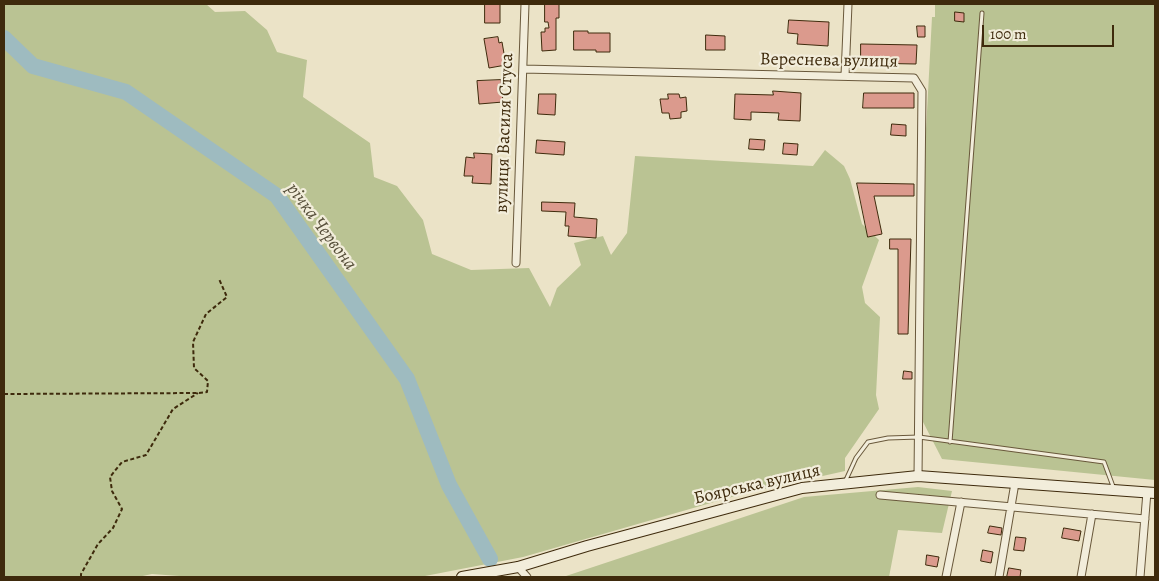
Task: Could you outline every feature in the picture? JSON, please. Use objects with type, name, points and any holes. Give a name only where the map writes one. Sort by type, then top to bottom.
[{"type":"street","name":"вулиця Василя Стуса","points":[[516,263],[525,4]]},
{"type":"street","points":[[844,76],[848,4]]},
{"type":"street","name":"Вереснева вулиця","points":[[523,69],[914,78],[922,91],[918,476]]},
{"type":"street","name":"Боярська вулиця","points":[[462,577],[518,567],[587,546],[802,488],[918,476],[1151,492]]},
{"type":"street","points":[[999,577],[1015,483]]},
{"type":"street","points":[[1140,577],[1145,519],[1151,492]]},
{"type":"street","points":[[880,494],[1145,519]]},
{"type":"street","points":[[946,577],[962,502]]},
{"type":"street","points":[[1081,577],[1092,514]]},
{"type":"street","points":[[518,567],[528,577]]},
{"type":"lane","points":[[950,442],[982,13]]},
{"type":"lane","points":[[844,483],[856,458],[868,442],[888,438],[919,437],[1104,462],[1115,489]]},
{"type":"path","points":[[4,394],[198,394],[207,392],[208,381],[194,368],[192,342],[206,314],[227,297],[219,279]]},
{"type":"path","points":[[81,577],[80,574],[98,544],[113,528],[122,509],[112,491],[110,477],[122,462],[146,455],[173,410],[198,394]]},
{"type":"green space","points":[[4,4],[206,4],[215,12],[245,11],[267,30],[277,52],[307,60],[303,97],[370,143],[374,177],[397,186],[423,220],[432,254],[471,270],[529,268],[550,307],[557,288],[581,265],[574,243],[603,236],[611,255],[627,233],[635,156],[813,166],[825,150],[844,166],[850,179],[862,224],[879,240],[862,287],[865,303],[880,317],[876,395],[879,409],[845,458],[845,471],[742,494],[523,557],[425,576],[193,577],[152,574],[138,577],[4,577]]},
{"type":"green space","points":[[935,4],[1155,4],[1155,480],[942,459],[921,418],[916,320],[932,17],[935,17]]},
{"type":"green space","points":[[918,487],[952,491],[942,533],[898,530],[889,577],[563,577],[804,497]]},
{"type":"building","points":[[485,4],[500,4],[500,23],[485,23]]},
{"type":"building","points":[[545,4],[559,4],[559,18],[556,18],[556,50],[542,51],[541,32],[545,32],[545,28],[549,28],[548,22],[545,22]]},
{"type":"building","points":[[955,12],[964,13],[964,22],[955,21]]},
{"type":"building","points":[[789,20],[829,22],[828,46],[797,44],[798,34],[788,33]]},
{"type":"building","points":[[917,26],[925,26],[925,37],[918,37]]},
{"type":"building","points":[[574,31],[610,33],[610,52],[574,50]]},
{"type":"building","points":[[706,35],[725,36],[725,50],[706,50]]},
{"type":"building","points":[[498,37],[499,43],[502,42],[506,65],[489,68],[484,39]]},
{"type":"building","points":[[861,44],[917,45],[916,64],[861,63]]},
{"type":"building","points":[[501,80],[503,102],[479,104],[477,81]]},
{"type":"building","points":[[773,91],[801,93],[800,121],[778,120],[779,113],[751,112],[751,120],[734,119],[735,94],[773,95]]},
{"type":"building","points":[[864,93],[914,93],[914,108],[863,108]]},
{"type":"building","points":[[539,94],[556,94],[555,115],[538,114]]},
{"type":"building","points":[[668,94],[679,94],[680,98],[686,97],[687,111],[681,112],[681,118],[670,119],[669,113],[662,113],[660,99],[668,99]]},
{"type":"building","points":[[892,124],[906,125],[906,136],[891,135]]},
{"type":"building","points":[[750,139],[765,140],[764,150],[749,149]]},
{"type":"building","points":[[537,140],[565,142],[564,155],[536,153]]},
{"type":"building","points":[[784,143],[798,144],[797,155],[783,154]]},
{"type":"building","points":[[474,153],[492,154],[491,184],[472,183],[473,176],[464,176],[466,157],[474,158]]},
{"type":"building","points":[[857,183],[914,184],[914,196],[874,196],[882,234],[868,237]]},
{"type":"building","points":[[542,202],[575,203],[574,217],[597,219],[596,238],[568,236],[569,226],[565,226],[566,212],[542,211]]},
{"type":"building","points":[[890,239],[911,239],[908,334],[898,334],[898,249],[890,249]]},
{"type":"building","points":[[904,371],[912,372],[912,379],[903,379]]},
{"type":"building","points":[[990,526],[1002,528],[1001,535],[988,533]]},
{"type":"building","points":[[1064,528],[1081,531],[1079,541],[1062,538]]},
{"type":"building","points":[[1016,537],[1026,538],[1024,551],[1014,550]]},
{"type":"building","points":[[983,550],[993,552],[991,563],[981,561]]},
{"type":"building","points":[[927,555],[939,557],[937,567],[926,565]]},
{"type":"building","points":[[1009,568],[1021,570],[1020,577],[1007,577]]},
{"type":"waterway","name":"річка Червона","points":[[4,38],[33,66],[126,92],[277,196],[407,379],[449,485],[490,559]]}]
